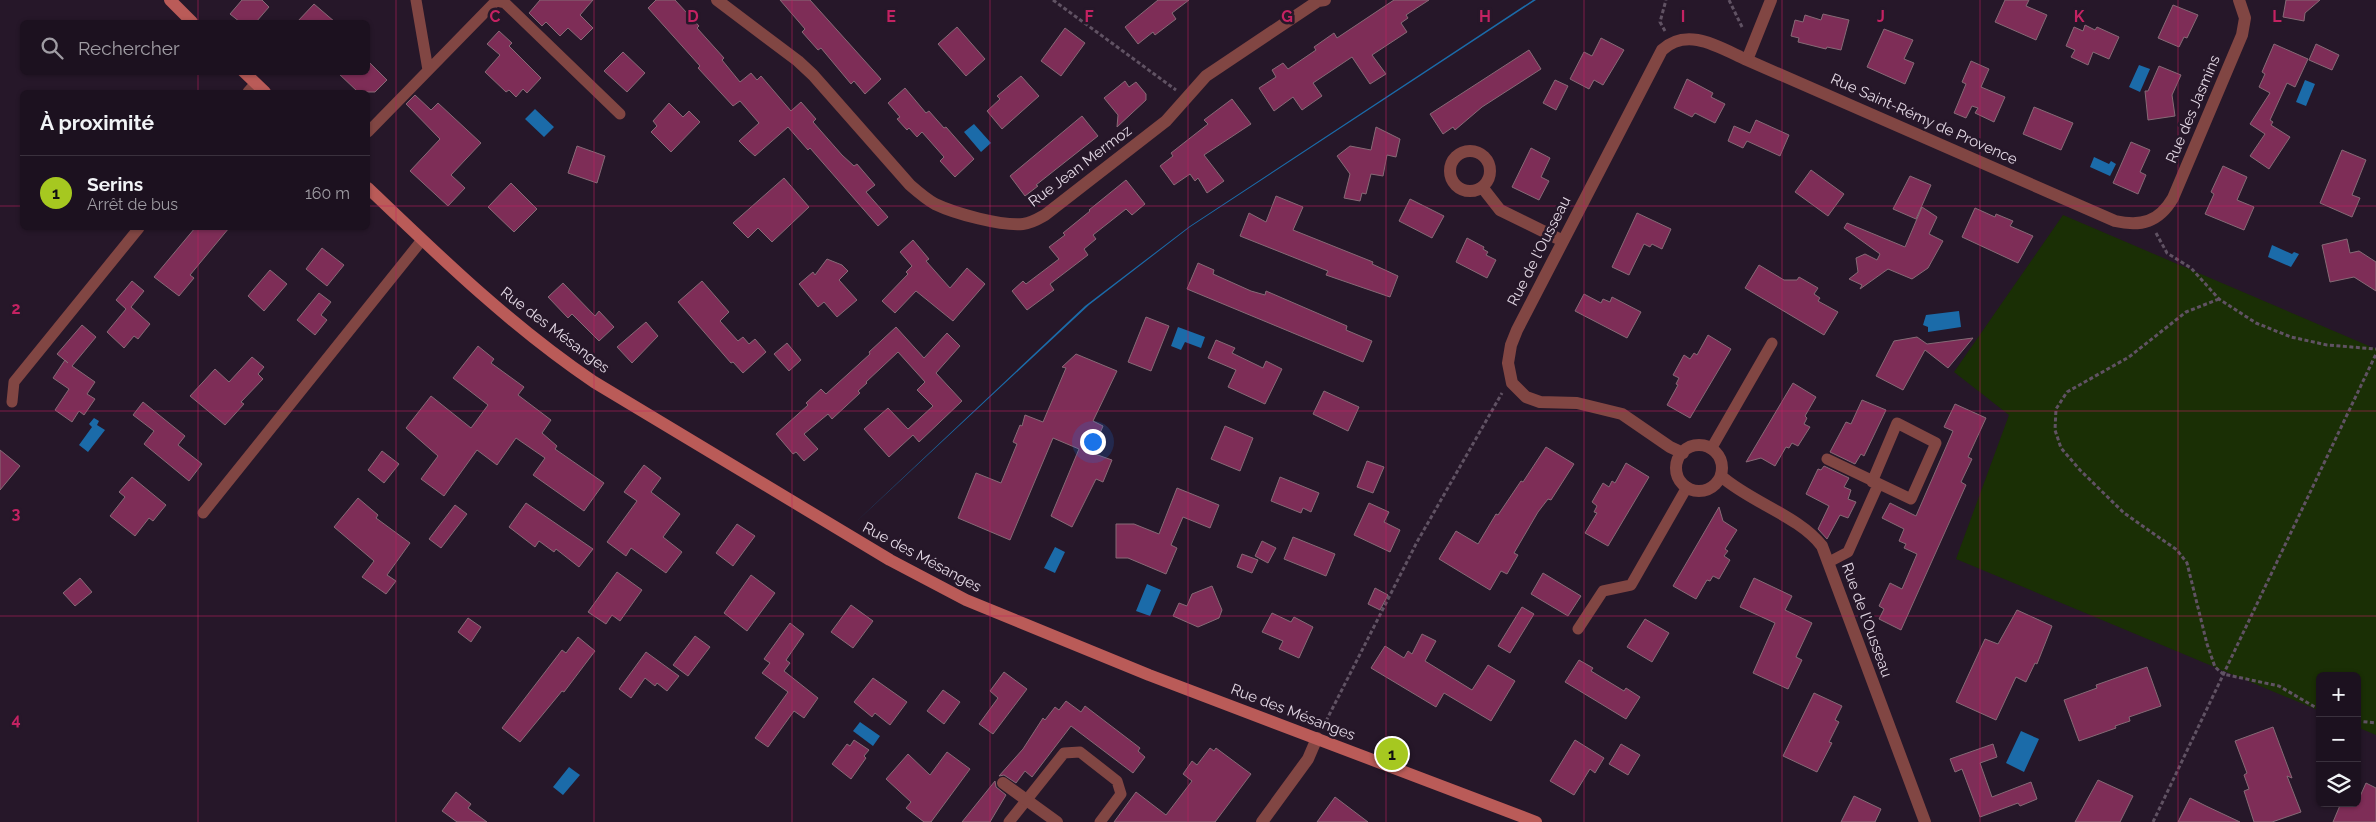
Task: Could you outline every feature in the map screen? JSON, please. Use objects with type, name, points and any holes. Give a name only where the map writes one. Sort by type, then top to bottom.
[{"type":"main road","points":[[170,0],[190,20]]},
{"type":"main road","points":[[246,75],[252,88]]},
{"type":"main road","name":"Rue des Mésanges","points":[[370,190],[515,324],[594,382],[923,579],[1050,636],[1536,822]]},
{"type":"street","name":"Rue Jean Mermoz","points":[[717,0],[798,61],[813,75],[920,194],[934,204],[953,211],[1008,224],[1034,222],[1045,215],[1166,121],[1206,76],[1320,0]]},
{"type":"street","points":[[1671,43],[1684,39],[1700,40],[1747,60],[1771,0]]},
{"type":"street","name":"Rue des Jasmins","points":[[2150,221],[2159,216],[2172,198],[2242,35],[2245,18],[2239,0]]},
{"type":"street","name":"Rue de l'Ousseau","points":[[1510,376],[1508,363],[1511,345],[1657,57],[1671,43]]},
{"type":"street","name":"Rue Saint-Rémy de Provence","points":[[1747,60],[2115,221],[2135,224],[2150,221]]},
{"type":"street","points":[[1482,187],[1500,210],[1563,240]]},
{"type":"street","points":[[1510,376],[1521,393],[1532,400],[1577,403],[1622,414],[1670,447],[1683,453]]},
{"type":"street","points":[[1696,446],[1711,449],[1721,461],[1721,476],[1718,482],[1706,490],[1700,491],[1687,487],[1678,477],[1676,471],[1679,458],[1683,453],[1696,446]]},
{"type":"street","name":"Rue de l'Ousseau","points":[[1721,476],[1734,488],[1815,537],[1828,562],[1925,822]]},
{"type":"street","points":[[1262,822],[1308,759],[1317,738]]},
{"type":"street","points":[[1003,783],[1057,822]]},
{"type":"lane","points":[[416,0],[428,70]]},
{"type":"lane","points":[[370,130],[496,1],[505,3],[620,114]]},
{"type":"lane","points":[[12,402],[14,382],[137,230]]},
{"type":"lane","points":[[203,513],[422,240]]},
{"type":"lane","points":[[1711,449],[1772,343]]},
{"type":"lane","points":[[1827,459],[1875,483],[1911,499],[1936,443],[1897,423],[1875,483],[1848,552],[1828,562]]},
{"type":"lane","points":[[1578,629],[1603,591],[1631,585],[1687,487]]},
{"type":"lane","points":[[1009,822],[1064,753],[1080,752],[1117,782],[1121,794],[1100,822]]},
{"type":"path","points":[[1053,0],[1186,97]]},
{"type":"path","points":[[1666,0],[1660,22],[1671,43]]},
{"type":"path","points":[[1729,0],[1743,27],[1747,60]]},
{"type":"path","points":[[2150,221],[2167,252],[2191,268],[2219,299],[2256,323],[2291,337],[2327,345],[2376,349]]},
{"type":"path","points":[[2219,299],[2186,312],[2129,357],[2067,392],[2056,409],[2055,430],[2061,448],[2080,470],[2124,512],[2177,550],[2187,563],[2207,644],[2215,667],[2223,674],[2279,686],[2316,708]]},
{"type":"path","points":[[2153,822],[2376,354]]},
{"type":"path","points":[[1317,738],[1417,542],[1510,376]]},
{"type":"path","points":[[2361,721],[2376,723]]},
{"type":"green space","points":[[2063,215],[2376,349],[2376,735],[2361,729],[2361,672],[2316,672],[2316,709],[1956,559],[2009,415],[1954,372]]},
{"type":"water","points":[[1533,0],[1536,0],[1190,227],[1089,305],[857,521],[1085,306],[1190,226]]},
{"type":"water","points":[[2139,65],[2150,69],[2140,92],[2129,87]]},
{"type":"water","points":[[2305,80],[2315,84],[2306,106],[2296,102]]},
{"type":"water","points":[[535,109],[554,127],[544,137],[525,119]]},
{"type":"water","points":[[974,124],[991,143],[981,152],[964,132]]},
{"type":"water","points":[[2094,157],[2109,164],[2111,161],[2116,164],[2110,176],[2090,167]]},
{"type":"water","points":[[2272,245],[2292,254],[2294,252],[2299,254],[2291,267],[2268,257]]},
{"type":"water","points":[[1959,311],[1961,327],[1928,332],[1928,327],[1923,325],[1926,315]]},
{"type":"water","points":[[1178,327],[1205,337],[1201,348],[1185,342],[1181,350],[1171,346]]},
{"type":"water","points":[[94,418],[99,421],[97,425],[105,430],[88,452],[79,445],[92,427],[89,424]]},
{"type":"water","points":[[1055,547],[1065,552],[1055,573],[1044,568]]},
{"type":"water","points":[[1147,584],[1161,590],[1150,616],[1136,611]]},
{"type":"water","points":[[860,722],[880,736],[873,746],[853,731]]},
{"type":"water","points":[[2021,731],[2039,739],[2024,772],[2006,763]]},
{"type":"water","points":[[569,767],[580,775],[563,795],[553,787]]},
{"type":"building","points":[[242,0],[262,0],[269,7],[258,20],[238,20],[230,14]]},
{"type":"building","points":[[540,0],[593,0],[580,15],[593,28],[581,40],[568,28],[560,36],[546,22],[542,26],[529,13]]},
{"type":"building","points":[[656,0],[675,0],[699,26],[697,28],[724,58],[722,60],[740,82],[751,73],[757,80],[761,76],[791,111],[801,102],[816,119],[813,122],[842,155],[854,166],[857,164],[875,185],[866,192],[888,217],[878,226],[810,148],[808,150],[788,127],[755,156],[747,149],[739,141],[759,123],[740,101],[733,106],[698,68],[700,66],[648,8]]},
{"type":"building","points":[[780,0],[810,0],[881,79],[865,94],[854,81],[851,84],[821,48],[818,50],[802,32],[805,29]]},
{"type":"building","points":[[1158,0],[1189,0],[1172,13],[1176,19],[1155,35],[1153,32],[1138,44],[1125,27]]},
{"type":"building","points":[[1394,0],[1429,0],[1406,15],[1408,18],[1401,23],[1407,32],[1372,55],[1386,74],[1370,84],[1352,57],[1313,83],[1322,96],[1302,110],[1293,97],[1274,111],[1259,88],[1276,77],[1272,70],[1283,63],[1288,69],[1316,50],[1314,47],[1334,33],[1337,38]]},
{"type":"building","points":[[2005,0],[2029,0],[2026,6],[2047,15],[2036,40],[1995,22]]},
{"type":"building","points":[[2286,0],[2320,0],[2305,13],[2304,21],[2283,17]]},
{"type":"building","points":[[314,4],[333,20],[299,20]]},
{"type":"building","points":[[2173,5],[2198,15],[2187,38],[2184,37],[2179,47],[2158,38]]},
{"type":"building","points":[[1823,14],[1849,20],[1841,50],[1827,47],[1826,49],[1798,42],[1799,38],[1791,36],[1795,20],[1803,22],[1805,15],[1821,20]]},
{"type":"building","points":[[2085,25],[2095,30],[2097,27],[2119,37],[2109,59],[2093,52],[2088,65],[2071,57],[2075,50],[2066,46],[2074,27],[2083,31]]},
{"type":"building","points":[[957,27],[985,59],[966,76],[938,44]]},
{"type":"building","points":[[1065,28],[1085,43],[1061,76],[1041,61]]},
{"type":"building","points":[[1884,29],[1913,40],[1904,59],[1914,63],[1905,84],[1867,67]]},
{"type":"building","points":[[499,31],[512,43],[509,46],[541,78],[527,93],[523,89],[516,97],[509,90],[506,92],[485,72],[500,55],[487,44]]},
{"type":"building","points":[[1601,38],[1624,50],[1603,85],[1594,80],[1589,89],[1570,79],[1584,52],[1592,56]]},
{"type":"building","points":[[2274,44],[2308,59],[2295,87],[2287,83],[2270,120],[2273,122],[2271,125],[2290,137],[2269,169],[2250,156],[2265,134],[2250,124],[2270,93],[2259,87],[2265,74],[2262,72]]},
{"type":"building","points":[[2316,44],[2339,55],[2332,70],[2309,60]]},
{"type":"building","points":[[1529,50],[1541,69],[1482,107],[1455,130],[1453,127],[1443,134],[1430,114]]},
{"type":"building","points":[[623,52],[645,73],[627,92],[604,71]]},
{"type":"building","points":[[1971,61],[1989,69],[1981,87],[2005,97],[1994,122],[1975,113],[1978,108],[1972,106],[1966,118],[1954,113],[1966,84],[1962,82]]},
{"type":"building","points":[[370,63],[387,80],[375,92],[356,90],[340,75],[370,75]]},
{"type":"building","points":[[2159,66],[2181,75],[2172,95],[2175,116],[2148,120],[2145,91],[2148,91]]},
{"type":"building","points":[[1021,76],[1039,96],[1002,129],[987,111],[1000,99],[997,96]]},
{"type":"building","points":[[1687,79],[1713,93],[1711,97],[1725,104],[1715,123],[1695,113],[1692,117],[1674,108]]},
{"type":"building","points":[[1555,80],[1568,86],[1556,110],[1543,103]]},
{"type":"building","points":[[1125,81],[1129,87],[1136,82],[1146,94],[1146,100],[1117,127],[1118,115],[1104,98]]},
{"type":"building","points":[[905,88],[926,113],[929,111],[944,128],[946,127],[974,159],[955,177],[940,161],[944,157],[922,132],[917,137],[909,128],[907,130],[897,119],[900,117],[888,103]]},
{"type":"building","points":[[415,95],[431,110],[438,103],[481,143],[451,175],[465,188],[448,206],[410,171],[440,139],[406,104]]},
{"type":"building","points":[[1232,99],[1251,124],[1204,155],[1224,181],[1207,193],[1198,178],[1195,181],[1190,174],[1174,185],[1160,166],[1173,156],[1171,153],[1208,124],[1204,120]]},
{"type":"building","points":[[669,103],[683,117],[689,111],[700,122],[671,152],[651,132],[657,126],[653,121]]},
{"type":"building","points":[[2034,107],[2073,123],[2061,150],[2023,134]]},
{"type":"building","points":[[1082,116],[1098,136],[1036,185],[1038,186],[1025,196],[1010,176]]},
{"type":"building","points":[[1756,120],[1789,135],[1780,156],[1747,141],[1743,148],[1728,141],[1734,126],[1750,133]]},
{"type":"building","points":[[1376,127],[1400,139],[1396,157],[1387,155],[1383,176],[1371,174],[1366,194],[1362,193],[1360,201],[1344,198],[1350,174],[1337,156],[1350,146],[1371,150]]},
{"type":"building","points":[[2131,142],[2150,150],[2140,172],[2146,175],[2138,194],[2113,183]]},
{"type":"building","points":[[577,146],[605,156],[597,183],[568,173]]},
{"type":"building","points":[[1531,148],[1550,158],[1541,177],[1549,181],[1539,200],[1512,187]]},
{"type":"building","points":[[2342,150],[2366,160],[2352,195],[2360,198],[2352,217],[2320,203]]},
{"type":"building","points":[[2223,166],[2247,177],[2237,200],[2254,207],[2244,230],[2205,214],[2214,194],[2211,192]]},
{"type":"building","points":[[1811,170],[1844,194],[1828,216],[1795,192]]},
{"type":"building","points":[[1910,176],[1931,185],[1916,219],[1893,209]]},
{"type":"building","points":[[784,178],[809,207],[772,242],[758,228],[748,238],[733,223]]},
{"type":"building","points":[[1126,180],[1145,204],[1132,215],[1126,209],[1093,235],[1096,239],[1084,249],[1088,255],[1050,284],[1054,290],[1027,310],[1012,291],[1023,281],[1026,284],[1059,259],[1049,247],[1065,235],[1063,233],[1089,210]]},
{"type":"building","points":[[511,183],[537,209],[514,232],[488,207]]},
{"type":"building","points":[[1276,196],[1303,207],[1293,230],[1373,262],[1372,264],[1398,276],[1390,297],[1326,275],[1328,271],[1240,236],[1249,213],[1266,222]]},
{"type":"building","points":[[1410,199],[1444,216],[1432,238],[1399,221]]},
{"type":"building","points":[[1922,207],[1937,217],[1929,234],[1943,241],[1928,268],[1912,279],[1888,269],[1860,289],[1862,285],[1849,279],[1858,272],[1856,258],[1865,254],[1877,260],[1880,254],[1844,228],[1847,223],[1905,247]]},
{"type":"building","points":[[1975,208],[1995,217],[1996,214],[2013,221],[2010,226],[2033,236],[2018,263],[1962,237]]},
{"type":"building","points":[[1637,213],[1671,229],[1662,249],[1652,244],[1650,247],[1644,244],[1629,275],[1612,267]]},
{"type":"building","points":[[193,230],[227,230],[190,275],[194,278],[179,296],[154,277]]},
{"type":"building","points":[[1467,238],[1484,247],[1483,249],[1488,252],[1486,255],[1496,260],[1487,278],[1456,262]]},
{"type":"building","points":[[2347,239],[2350,253],[2359,251],[2376,262],[2376,291],[2354,277],[2330,282],[2322,245]]},
{"type":"building","points":[[913,240],[929,259],[926,261],[950,288],[967,268],[985,284],[953,321],[916,291],[895,313],[882,301],[908,274],[906,272],[912,266],[900,252]]},
{"type":"building","points":[[322,248],[344,265],[327,286],[306,269]]},
{"type":"building","points":[[827,259],[842,265],[848,271],[839,280],[857,300],[837,317],[824,302],[818,307],[799,284],[813,272],[815,275]]},
{"type":"building","points":[[1198,263],[1214,270],[1213,274],[1251,291],[1265,295],[1266,291],[1347,326],[1346,330],[1372,341],[1363,362],[1187,289]]},
{"type":"building","points":[[1759,265],[1784,280],[1797,280],[1799,277],[1818,288],[1814,294],[1820,298],[1818,301],[1838,312],[1824,335],[1745,288]]},
{"type":"building","points":[[270,270],[287,284],[264,311],[248,296]]},
{"type":"building","points":[[132,281],[144,291],[131,307],[150,324],[138,339],[134,336],[124,348],[107,332],[126,309],[116,300]]},
{"type":"building","points":[[702,281],[729,312],[720,321],[738,341],[743,337],[749,344],[755,339],[766,352],[743,373],[733,362],[731,363],[678,302]]},
{"type":"building","points":[[563,283],[595,316],[599,311],[614,327],[599,341],[572,314],[568,318],[548,297]]},
{"type":"building","points":[[319,293],[331,302],[321,315],[327,320],[315,335],[297,320]]},
{"type":"building","points":[[1584,294],[1601,303],[1603,299],[1610,302],[1612,297],[1641,312],[1627,338],[1575,311]]},
{"type":"building","points":[[1146,317],[1169,326],[1151,371],[1128,362]]},
{"type":"building","points":[[646,322],[658,336],[632,363],[617,347]]},
{"type":"building","points":[[82,325],[96,337],[72,366],[95,382],[87,394],[95,399],[84,415],[79,411],[72,422],[55,410],[69,389],[53,378],[65,360],[57,354]]},
{"type":"building","points":[[896,327],[924,358],[947,333],[960,346],[936,373],[962,401],[919,442],[913,435],[889,457],[864,429],[888,408],[908,429],[933,406],[917,390],[925,382],[898,352],[866,382],[858,391],[860,393],[832,419],[828,414],[804,434],[818,449],[804,461],[796,452],[793,454],[776,434],[808,405],[806,403],[821,389],[826,394],[870,354],[869,352]]},
{"type":"building","points":[[1708,335],[1731,349],[1690,418],[1667,405],[1678,385],[1676,384],[1679,378],[1673,375],[1684,355],[1690,359],[1694,353],[1697,355]]},
{"type":"building","points":[[1917,337],[1927,344],[1973,338],[1948,368],[1925,350],[1903,390],[1876,376],[1894,341]]},
{"type":"building","points":[[1216,340],[1235,348],[1232,353],[1263,368],[1266,361],[1282,369],[1265,404],[1228,387],[1236,370],[1208,358]]},
{"type":"building","points":[[787,343],[801,360],[789,371],[774,354]]},
{"type":"building","points":[[478,346],[494,359],[491,363],[524,387],[518,395],[551,420],[542,433],[557,446],[555,449],[604,483],[584,511],[533,475],[545,458],[516,438],[497,465],[477,450],[444,496],[421,479],[438,456],[406,428],[431,396],[471,428],[488,405],[453,378]]},
{"type":"building","points":[[1076,354],[1117,371],[1093,421],[1103,426],[1092,453],[1112,460],[1103,482],[1096,479],[1072,527],[1051,516],[1079,449],[1053,438],[1010,540],[958,518],[976,473],[1001,483],[1017,444],[1013,442],[1020,425],[1022,426],[1025,415],[1043,422],[1066,368],[1062,367]]},
{"type":"building","points":[[252,357],[264,367],[258,374],[263,379],[241,402],[244,404],[225,425],[190,396],[215,369],[229,382]]},
{"type":"building","points":[[1793,383],[1816,397],[1805,416],[1807,418],[1804,424],[1810,427],[1798,446],[1792,443],[1789,448],[1786,447],[1775,466],[1761,458],[1746,462]]},
{"type":"building","points":[[1324,391],[1359,407],[1348,431],[1313,414]]},
{"type":"building","points":[[1862,400],[1886,410],[1864,456],[1861,454],[1855,464],[1830,452],[1846,422],[1851,424]]},
{"type":"building","points":[[143,402],[185,436],[178,445],[202,464],[189,481],[144,444],[154,431],[133,415]]},
{"type":"building","points":[[1955,404],[1986,418],[1968,457],[1972,459],[1961,482],[1966,485],[1901,630],[1879,619],[1884,609],[1879,606],[1890,583],[1902,589],[1917,554],[1904,548],[1906,544],[1899,541],[1904,529],[1882,518],[1890,503],[1916,516],[1953,431],[1944,427]]},
{"type":"building","points":[[1225,426],[1253,438],[1240,471],[1211,459]]},
{"type":"building","points":[[1546,447],[1574,464],[1551,500],[1548,499],[1538,512],[1514,553],[1518,555],[1507,574],[1501,571],[1490,590],[1439,559],[1456,531],[1478,544],[1496,514],[1498,515],[1521,481],[1523,482]]},
{"type":"building","points":[[0,450],[20,466],[0,490]]},
{"type":"building","points":[[382,451],[399,464],[384,483],[368,470]]},
{"type":"building","points":[[1367,461],[1384,467],[1373,493],[1357,487]]},
{"type":"building","points":[[1626,463],[1649,477],[1608,546],[1585,533],[1597,513],[1594,512],[1597,506],[1592,502],[1603,483],[1609,487],[1612,481],[1615,483]]},
{"type":"building","points":[[644,465],[661,478],[651,492],[680,514],[663,537],[682,552],[666,573],[631,548],[626,556],[607,542],[637,501],[624,492]]},
{"type":"building","points":[[1824,466],[1849,478],[1844,487],[1851,490],[1848,499],[1856,502],[1848,518],[1840,515],[1827,539],[1818,529],[1829,506],[1806,494],[1818,469],[1821,470]]},
{"type":"building","points":[[132,477],[166,505],[153,521],[149,518],[135,536],[110,516],[125,497],[119,492]]},
{"type":"building","points":[[1280,477],[1319,493],[1311,512],[1303,508],[1301,513],[1271,501]]},
{"type":"building","points":[[1177,488],[1219,505],[1210,528],[1183,517],[1171,545],[1177,548],[1166,574],[1128,558],[1116,558],[1116,524],[1134,524],[1159,534]]},
{"type":"building","points":[[358,498],[378,515],[376,518],[410,543],[387,575],[396,581],[386,594],[362,577],[374,561],[334,527]]},
{"type":"building","points":[[526,503],[593,549],[579,567],[556,549],[554,552],[539,541],[535,547],[509,527]]},
{"type":"building","points":[[1369,503],[1389,512],[1384,522],[1400,530],[1390,552],[1354,535]]},
{"type":"building","points":[[455,505],[467,514],[441,548],[429,539]]},
{"type":"building","points":[[1719,507],[1723,521],[1737,530],[1725,549],[1728,551],[1724,556],[1730,560],[1719,579],[1713,576],[1710,581],[1707,580],[1696,599],[1673,586]]},
{"type":"building","points":[[737,524],[755,536],[733,566],[716,553]]},
{"type":"building","points":[[1293,537],[1335,554],[1326,576],[1284,559]]},
{"type":"building","points":[[1262,541],[1276,548],[1268,563],[1255,556]]},
{"type":"building","points":[[1242,554],[1258,560],[1252,573],[1237,567]]},
{"type":"building","points":[[617,572],[642,590],[620,621],[612,615],[606,624],[588,612]]},
{"type":"building","points":[[1543,573],[1581,596],[1568,616],[1531,594]]},
{"type":"building","points":[[751,575],[775,593],[747,631],[724,613]]},
{"type":"building","points":[[80,578],[92,592],[75,606],[63,593]]},
{"type":"building","points":[[1754,578],[1792,596],[1785,610],[1812,623],[1796,657],[1802,660],[1788,689],[1753,673],[1775,623],[1740,607]]},
{"type":"building","points":[[1212,586],[1222,610],[1219,618],[1198,627],[1173,616],[1179,603],[1187,606],[1192,594]]},
{"type":"building","points":[[1375,588],[1388,595],[1380,610],[1368,604]]},
{"type":"building","points":[[851,605],[873,621],[853,648],[831,632]]},
{"type":"building","points":[[1522,607],[1534,614],[1510,653],[1498,646]]},
{"type":"building","points":[[2017,610],[2052,626],[2037,664],[2035,663],[2026,682],[2016,677],[1996,720],[1956,702],[1985,639],[1998,644]]},
{"type":"building","points":[[1272,613],[1291,622],[1294,617],[1313,627],[1299,658],[1279,649],[1283,641],[1262,632]]},
{"type":"building","points":[[468,618],[481,627],[471,642],[458,632]]},
{"type":"building","points":[[1645,619],[1669,633],[1652,662],[1627,647]]},
{"type":"building","points":[[790,623],[804,634],[786,660],[790,663],[784,671],[818,698],[804,718],[794,711],[768,747],[755,738],[788,692],[762,673],[770,663],[764,659]]},
{"type":"building","points":[[1422,634],[1436,641],[1425,661],[1472,690],[1488,665],[1515,681],[1491,721],[1444,693],[1436,707],[1371,668],[1385,646],[1404,658],[1408,651],[1412,654]]},
{"type":"building","points":[[695,636],[710,647],[688,676],[673,665]]},
{"type":"building","points":[[578,637],[595,651],[564,692],[562,691],[520,742],[502,728],[562,650],[566,653]]},
{"type":"building","points":[[646,652],[679,676],[667,691],[657,683],[655,686],[645,678],[631,698],[619,689]]},
{"type":"building","points":[[1579,660],[1593,668],[1591,671],[1624,691],[1626,688],[1640,697],[1626,719],[1565,682]]},
{"type":"building","points":[[2147,667],[2161,706],[2129,717],[2130,721],[2115,726],[2116,728],[2079,741],[2064,700],[2097,688],[2096,685]]},
{"type":"building","points":[[1004,672],[1027,689],[993,734],[979,724],[998,698],[990,691]]},
{"type":"building","points":[[873,678],[907,702],[890,725],[875,713],[872,717],[854,702]]},
{"type":"building","points":[[943,690],[960,702],[944,724],[927,711]]},
{"type":"building","points":[[1814,693],[1842,706],[1835,720],[1839,722],[1829,742],[1832,743],[1817,772],[1783,756]]},
{"type":"building","points":[[1066,701],[1081,712],[1085,706],[1140,748],[1138,751],[1145,757],[1133,773],[1071,726],[1032,777],[1025,771],[1016,783],[1004,775],[999,776],[1023,749],[1043,718],[1045,720],[1055,707],[1059,710]]},
{"type":"building","points":[[2273,727],[2292,778],[2287,776],[2301,812],[2272,822],[2254,822],[2244,791],[2249,789],[2244,775],[2247,773],[2235,741]]},
{"type":"building","points":[[854,740],[869,750],[864,756],[866,758],[851,779],[832,764],[847,744],[850,746]]},
{"type":"building","points":[[1575,740],[1604,758],[1595,773],[1590,769],[1574,795],[1550,781]]},
{"type":"building","points":[[1621,744],[1640,755],[1628,775],[1609,764]]},
{"type":"building","points":[[1993,744],[1997,757],[1980,763],[1992,797],[2031,782],[2037,799],[2020,806],[2018,803],[1980,817],[1962,769],[1955,772],[1950,759]]},
{"type":"building","points":[[1210,748],[1214,751],[1216,748],[1251,774],[1215,822],[1114,822],[1136,792],[1166,815],[1192,781],[1183,774],[1192,761],[1197,765]]},
{"type":"building","points":[[947,752],[970,769],[931,822],[924,822],[906,808],[911,802],[886,779],[908,754],[930,775]]},
{"type":"building","points":[[2098,780],[2133,796],[2120,822],[2075,822]]},
{"type":"building","points":[[995,781],[996,787],[1006,795],[990,822],[962,822]]},
{"type":"building","points":[[2366,783],[2376,788],[2376,822],[2333,822],[2339,807],[2361,807],[2361,794]]},
{"type":"building","points":[[456,792],[471,804],[468,808],[487,822],[457,822],[442,811]]},
{"type":"building","points":[[1854,796],[1881,809],[1875,822],[1841,822]]},
{"type":"building","points":[[1335,797],[1368,822],[1317,822]]},
{"type":"building","points":[[2190,798],[2206,806],[2240,822],[2178,822]]},
{"type":"place","name":"Serins","points":[[1392,754]]}]
